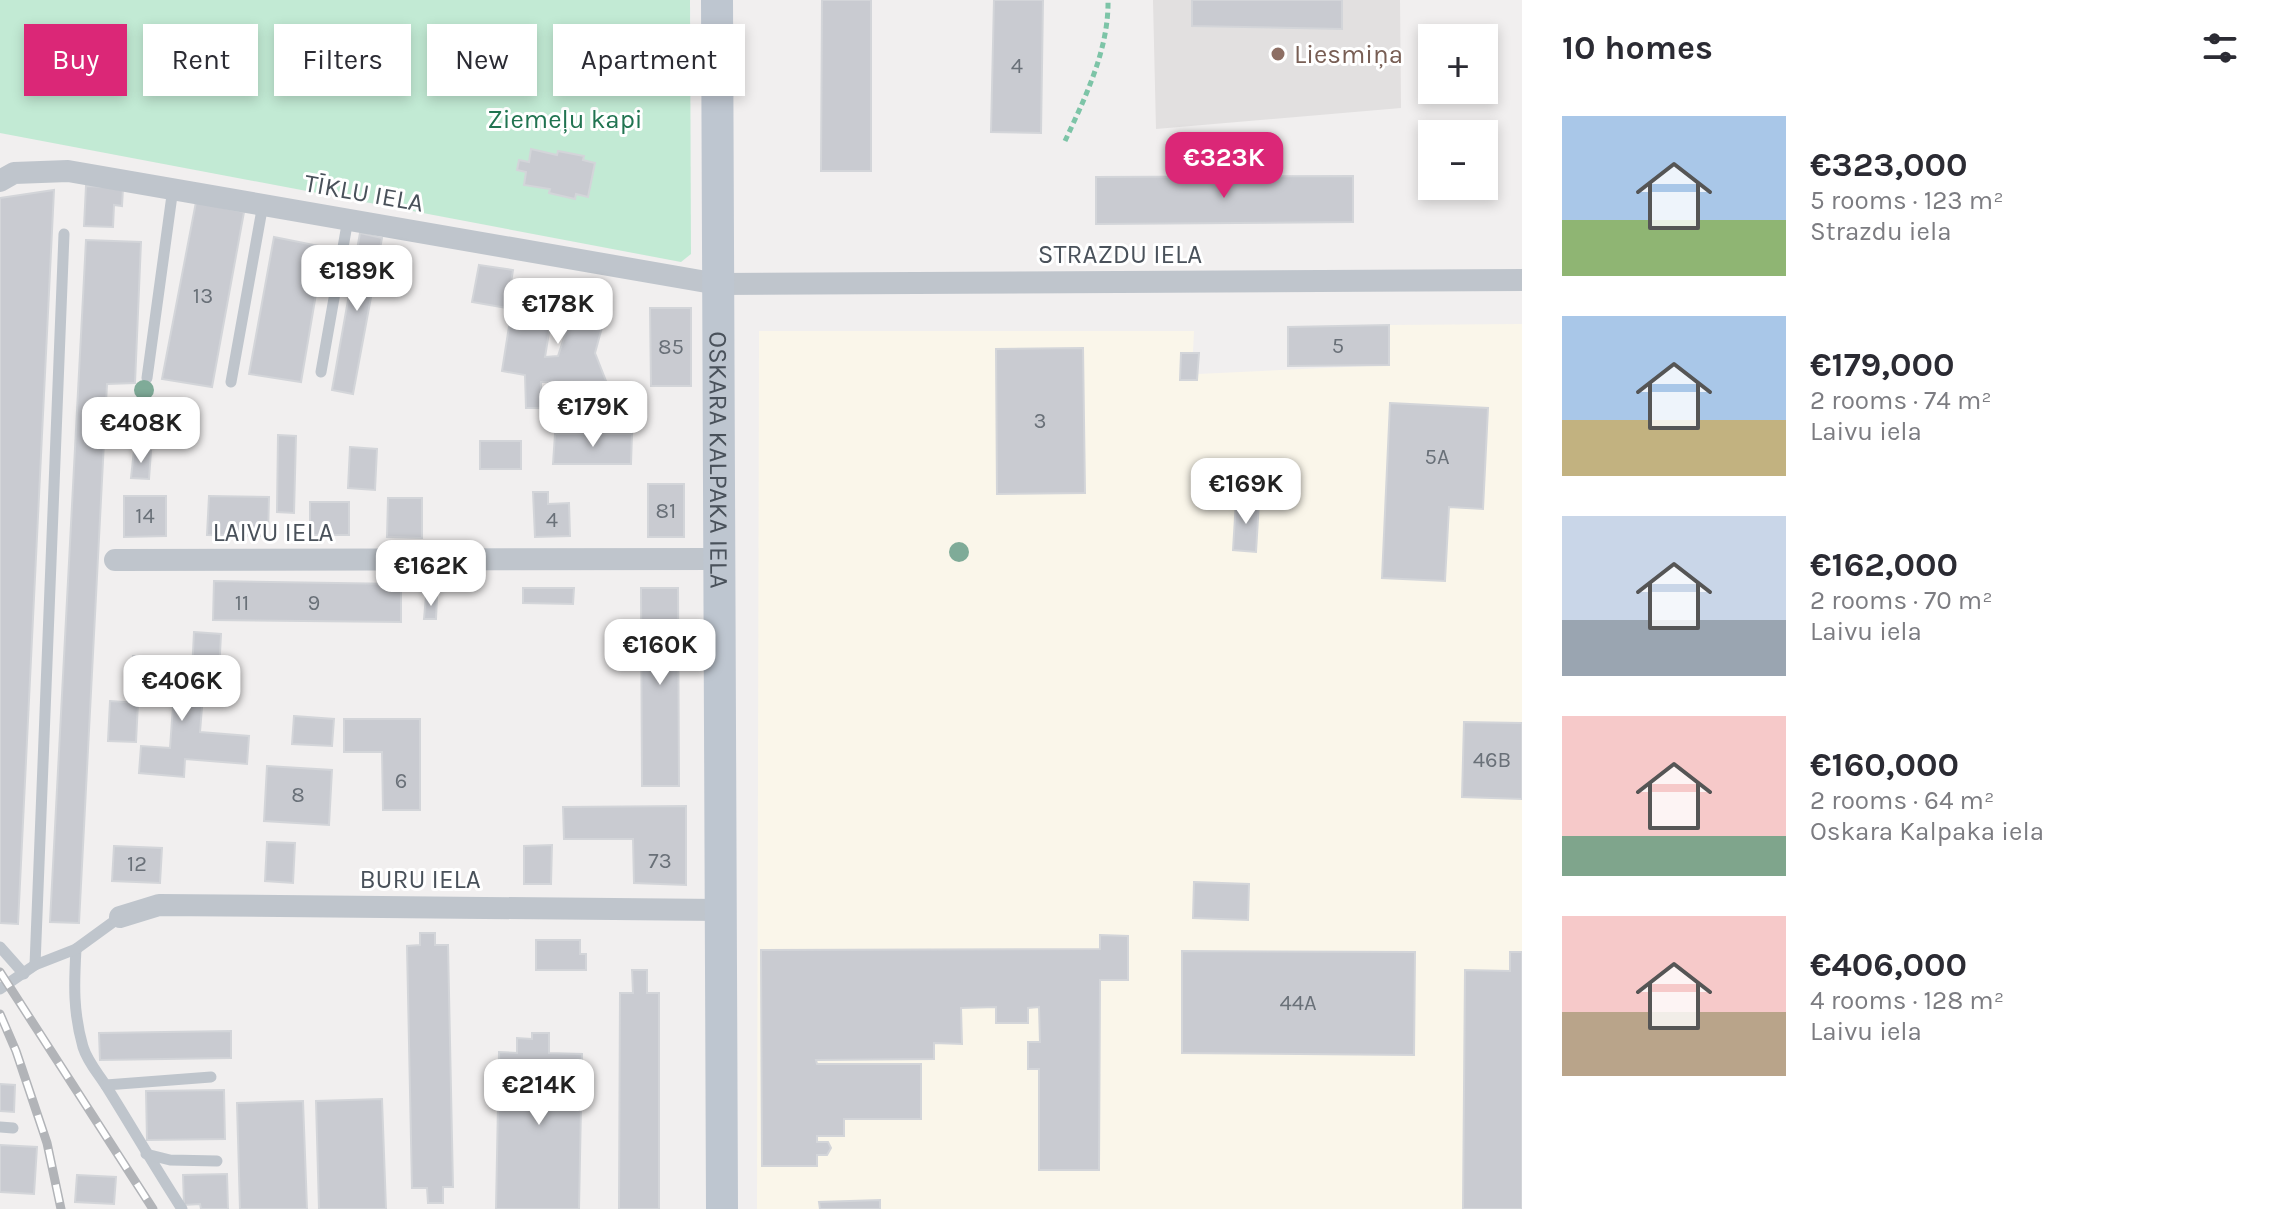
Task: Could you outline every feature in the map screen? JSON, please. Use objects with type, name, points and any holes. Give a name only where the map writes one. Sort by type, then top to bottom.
[{"type":"main road","name":"OSKARA KALPAKA IELA","points":[[717,0],[722,1209]]},
{"type":"street","name":"TĪKLU IELA","points":[[0,181],[14,173],[68,171],[718,284]]},
{"type":"street","name":"STRAZDU IELA","points":[[718,284],[1522,280]]},
{"type":"street","name":"LAIVU IELA","points":[[115,560],[720,559]]},
{"type":"street","name":"BURU IELA","points":[[120,917],[159,905],[720,910]]},
{"type":"lane","points":[[147,378],[173,188]]},
{"type":"lane","points":[[231,382],[264,204]]},
{"type":"lane","points":[[321,372],[348,219]]},
{"type":"lane","points":[[35,965],[64,234]]},
{"type":"lane","points":[[0,989],[35,965],[76,949],[120,917]]},
{"type":"lane","points":[[0,947],[24,974]]},
{"type":"lane","points":[[76,949],[73,996],[83,1047],[92,1068],[106,1085],[182,1209]]},
{"type":"lane","points":[[106,1085],[211,1077]]},
{"type":"lane","points":[[0,1127],[13,1128]]},
{"type":"lane","points":[[146,1154],[170,1160],[217,1161]]},
{"type":"path","points":[[1065,141],[1093,76],[1104,38],[1108,0]]},
{"type":"shaded area","name":"Liesmiņa","points":[[1153,0],[1400,0],[1401,108],[1156,129]]},
{"type":"shaded area","points":[[1522,324],[1522,1209],[757,1209],[759,331],[1194,331],[1193,352],[1199,353],[1198,374],[1389,365],[1389,325]]},
{"type":"green space","name":"Ziemeļu kapi","points":[[0,0],[690,0],[690,24],[553,24],[553,96],[690,96],[691,254],[681,262],[0,133]]},
{"type":"building","points":[[822,0],[871,0],[871,171],[821,171]]},
{"type":"building","points":[[994,0],[1043,0],[1041,133],[991,132]]},
{"type":"building","points":[[1192,0],[1342,0],[1342,29],[1192,26]]},
{"type":"building","points":[[531,149],[557,155],[558,151],[584,156],[583,160],[595,163],[588,197],[576,194],[575,199],[549,193],[550,189],[524,185],[526,172],[517,170],[519,160],[529,162]]},
{"type":"building","points":[[1353,176],[1353,222],[1096,224],[1096,177]]},
{"type":"building","points":[[86,186],[123,188],[122,206],[114,205],[113,227],[84,226]]},
{"type":"building","points":[[54,190],[18,924],[0,923],[0,198]]},
{"type":"building","points":[[196,202],[244,212],[212,387],[162,379]]},
{"type":"building","points":[[360,233],[382,238],[353,394],[332,390]]},
{"type":"building","points":[[274,237],[324,247],[301,382],[249,374]]},
{"type":"building","points":[[86,240],[141,242],[135,383],[107,384],[79,923],[50,922]]},
{"type":"building","points":[[479,265],[513,270],[507,308],[472,302]]},
{"type":"building","points":[[581,286],[611,294],[595,353],[606,381],[541,382],[541,408],[526,408],[525,375],[502,371],[510,320],[526,322],[527,308],[552,314],[545,357],[558,356]]},
{"type":"building","points":[[650,308],[691,308],[691,386],[651,386]]},
{"type":"building","points":[[1389,325],[1389,365],[1288,366],[1288,327]]},
{"type":"building","points":[[1083,348],[1085,493],[997,494],[996,349]]},
{"type":"building","points":[[1181,353],[1199,353],[1197,380],[1180,380]]},
{"type":"building","points":[[1390,403],[1488,408],[1483,509],[1449,507],[1445,581],[1382,578]]},
{"type":"building","points":[[555,434],[632,434],[631,464],[553,464]]},
{"type":"building","points":[[278,435],[296,436],[294,513],[277,512]]},
{"type":"building","points":[[480,441],[521,441],[521,469],[480,469]]},
{"type":"building","points":[[350,447],[377,449],[375,490],[348,488]]},
{"type":"building","points":[[134,450],[151,451],[149,479],[131,478]]},
{"type":"building","points":[[648,484],[684,484],[684,537],[648,537]]},
{"type":"building","points":[[533,492],[548,492],[548,504],[569,503],[570,536],[535,537]]},
{"type":"building","points":[[124,496],[166,496],[166,536],[124,537]]},
{"type":"building","points":[[209,496],[269,497],[268,536],[207,535]]},
{"type":"building","points":[[388,498],[422,498],[422,538],[387,537]]},
{"type":"building","points":[[1236,501],[1259,502],[1256,552],[1233,550]]},
{"type":"building","points":[[310,502],[349,502],[349,535],[310,535]]},
{"type":"building","points":[[214,581],[401,584],[401,622],[213,620]]},
{"type":"building","points":[[523,588],[574,588],[573,604],[523,603]]},
{"type":"building","points":[[641,588],[678,588],[679,786],[642,786]]},
{"type":"building","points":[[426,596],[437,597],[436,619],[424,619]]},
{"type":"building","points":[[194,632],[221,634],[219,673],[192,672]]},
{"type":"building","points":[[133,656],[186,660],[184,694],[203,695],[200,732],[249,736],[247,764],[185,759],[184,777],[139,773],[141,746],[170,748],[174,692],[131,689]]},
{"type":"building","points":[[110,701],[138,703],[136,742],[108,741]]},
{"type":"building","points":[[294,716],[334,719],[332,746],[292,744]]},
{"type":"building","points":[[344,719],[420,719],[420,810],[383,810],[382,752],[344,752]]},
{"type":"building","points":[[1464,722],[1522,723],[1522,799],[1462,797]]},
{"type":"building","points":[[267,766],[332,770],[329,825],[264,821]]},
{"type":"building","points":[[686,806],[686,885],[634,883],[633,839],[564,839],[563,807]]},
{"type":"building","points":[[267,842],[295,843],[293,883],[265,881]]},
{"type":"building","points":[[552,845],[551,884],[524,884],[524,846]]},
{"type":"building","points":[[114,846],[162,848],[160,883],[112,881]]},
{"type":"building","points":[[1194,882],[1249,884],[1248,920],[1193,918]]},
{"type":"building","points":[[420,933],[435,933],[435,945],[448,945],[453,1187],[443,1187],[443,1203],[428,1203],[427,1188],[412,1188],[407,946],[420,945]]},
{"type":"building","points":[[1100,935],[1128,936],[1128,980],[1100,980],[1099,1170],[1039,1170],[1039,1069],[1028,1069],[1028,1042],[1040,1042],[1039,1007],[1028,1008],[1028,1023],[996,1023],[996,1007],[961,1008],[962,1044],[934,1043],[934,1059],[816,1060],[817,1064],[921,1064],[921,1119],[844,1119],[844,1136],[817,1136],[817,1142],[828,1142],[831,1148],[827,1155],[817,1155],[817,1166],[762,1166],[761,950],[1100,949]]},
{"type":"building","points":[[536,940],[580,940],[580,954],[586,954],[586,970],[536,970]]},
{"type":"building","points":[[1182,951],[1415,952],[1414,1055],[1182,1053]]},
{"type":"building","points":[[1510,952],[1522,952],[1522,1209],[1463,1209],[1465,970],[1510,971]]},
{"type":"building","points":[[632,970],[647,970],[647,993],[659,993],[659,1209],[619,1209],[620,993],[633,993]]},
{"type":"building","points":[[231,1031],[231,1058],[100,1060],[99,1033]]},
{"type":"building","points":[[532,1033],[549,1033],[549,1053],[582,1054],[579,1209],[496,1209],[499,1052],[517,1053],[517,1038],[532,1039]]},
{"type":"building","points":[[0,1084],[15,1085],[14,1112],[0,1111]]},
{"type":"building","points":[[224,1090],[225,1139],[147,1140],[146,1091]]},
{"type":"building","points":[[382,1099],[386,1209],[319,1209],[316,1101]]},
{"type":"building","points":[[303,1101],[307,1209],[240,1209],[237,1103]]},
{"type":"building","points":[[0,1145],[37,1147],[34,1194],[0,1192]]},
{"type":"building","points":[[227,1174],[228,1209],[201,1209],[200,1204],[184,1205],[183,1175]]},
{"type":"building","points":[[77,1175],[116,1177],[114,1204],[75,1202]]},
{"type":"building","points":[[880,1200],[880,1209],[820,1209],[819,1202]]},
{"type":"railway","points":[[0,972],[153,1209]]},
{"type":"railway","points":[[0,1014],[47,1143],[61,1209]]},
{"type":"place","name":"Liesmiņa","points":[[1278,54]]}]
